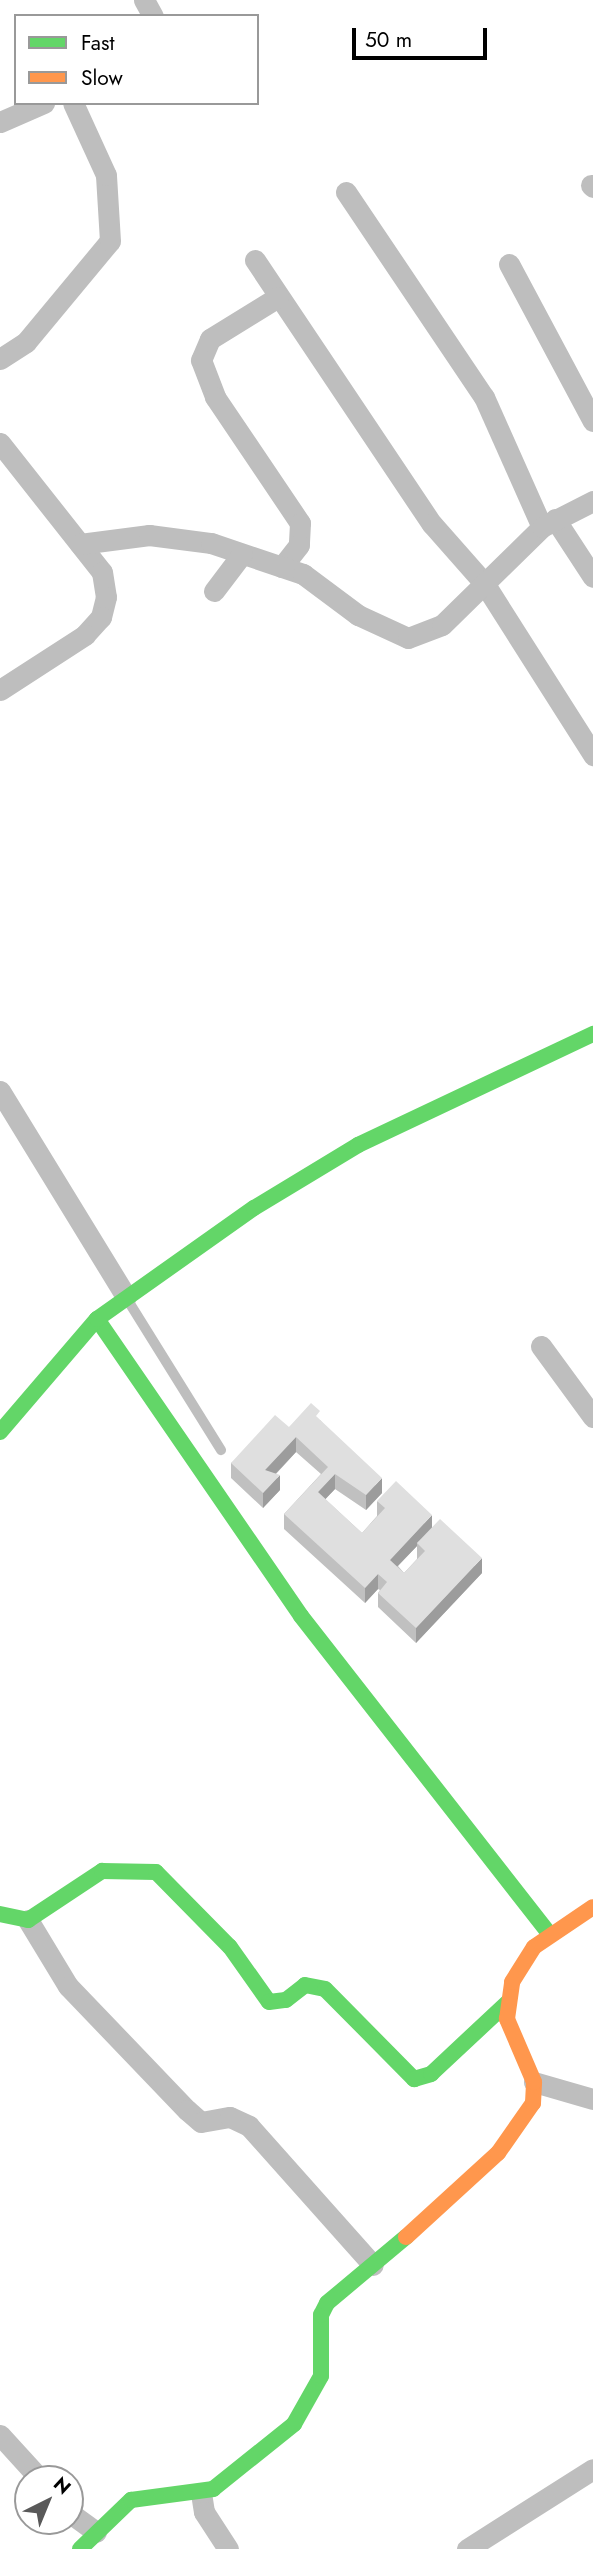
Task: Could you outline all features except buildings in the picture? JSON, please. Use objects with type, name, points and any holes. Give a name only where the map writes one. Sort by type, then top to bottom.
[{"type":"street","points":[[0,122],[39,105]]},
{"type":"street","points":[[0,359],[26,342],[110,241],[106,175],[74,105]]},
{"type":"street","points":[[346,192],[488,405],[549,523],[593,577]]},
{"type":"street","points":[[255,260],[432,524],[484,583],[593,755]]},
{"type":"street","points":[[509,264],[593,421]]},
{"type":"street","points":[[278,297],[211,339],[201,360],[215,397],[300,523],[299,545],[282,567]]},
{"type":"street","points":[[0,443],[102,572],[106,597],[100,617],[85,635],[0,690]]},
{"type":"street","points":[[80,544],[187,537],[282,567],[408,638],[442,625],[549,523],[593,501]]},
{"type":"street","points":[[214,591],[242,554]]},
{"type":"street","points":[[0,1432],[97,1319],[126,1297],[358,1146],[593,1034]]},
{"type":"street","points":[[0,1091],[126,1297]]},
{"type":"street","points":[[97,1319],[302,1616],[550,1935]]},
{"type":"street","points":[[541,1346],[593,1417]]},
{"type":"street","points":[[27,1920],[102,1871],[156,1872],[230,1947],[269,2002],[286,2000],[305,1984],[325,1989],[414,2080],[431,2074],[508,2002]]},
{"type":"street","points":[[80,2549],[96,2532],[145,2495],[201,2493],[260,2454],[306,2409],[321,2376],[321,2315],[334,2295],[373,2265],[498,2153],[533,2103],[534,2082],[513,2045],[508,2002],[520,1963],[550,1935],[593,1907]]},
{"type":"street","points":[[0,1914],[27,1920],[68,1986],[201,2122],[230,2117],[249,2126],[373,2265]]},
{"type":"street","points":[[534,2082],[593,2099]]},
{"type":"street","points":[[0,2435],[27,2465]]},
{"type":"street","points":[[467,2549],[593,2469]]},
{"type":"street","points":[[201,2493],[204,2512],[228,2549]]},
{"type":"street","points":[[84,2523],[96,2532]]},
{"type":"lane","points":[[126,1297],[221,1450]]},
{"type":"traffic: fast","points":[[0,1432],[97,1319],[254,1208],[358,1145],[593,1034]]},
{"type":"traffic: fast","points":[[97,1319],[301,1616],[550,1935]]},
{"type":"traffic: fast","points":[[0,1914],[28,1920],[102,1871],[156,1872],[230,1947],[269,2002],[286,2000],[305,1985],[325,1989],[414,2079],[431,2074],[508,2002]]},
{"type":"traffic: fast","points":[[80,2549],[131,2500],[213,2489],[294,2424],[321,2376],[321,2315],[327,2303],[406,2237]]},
{"type":"traffic: slow","points":[[406,2237],[498,2153],[533,2103],[534,2082],[507,2019],[512,1982],[534,1947],[593,1907]]}]
